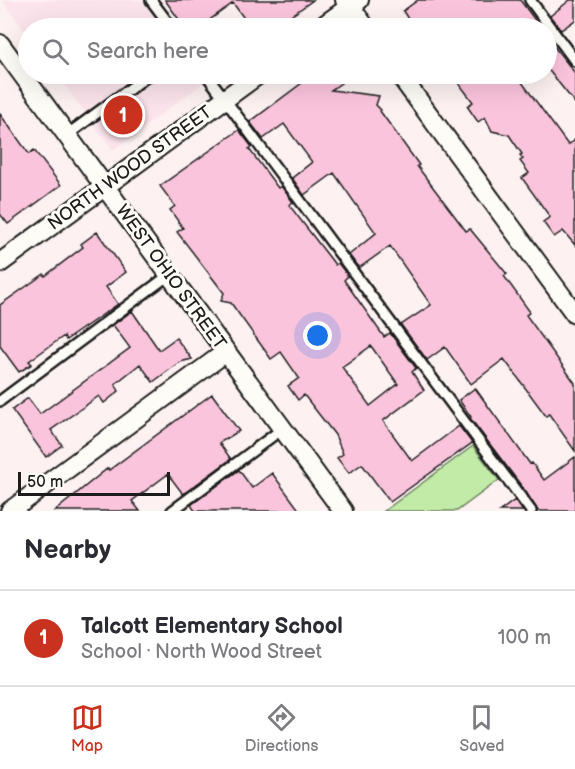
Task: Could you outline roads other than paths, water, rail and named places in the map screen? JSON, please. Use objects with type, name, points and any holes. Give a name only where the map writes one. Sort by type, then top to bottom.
[{"type":"street","points":[[333,18],[351,2],[360,18]]},
{"type":"street","name":"WEST OHIO STREET","points":[[0,44],[18,68]]},
{"type":"street","name":"WEST OHIO STREET","points":[[29,84],[339,510]]},
{"type":"street","name":"NORTH WOOD STREET","points":[[0,263],[245,84]]},
{"type":"street","points":[[406,84],[575,314]]},
{"type":"street","points":[[10,511],[226,352]]},
{"type":"lane","points":[[152,0],[165,18]]},
{"type":"lane","points":[[530,0],[543,18]]},
{"type":"lane","points":[[557,37],[575,61]]},
{"type":"lane","points":[[67,135],[136,84]]},
{"type":"lane","points":[[213,84],[531,511]]},
{"type":"lane","points":[[0,401],[170,275]]},
{"type":"lane","points":[[172,511],[282,429]]},
{"type":"place","name":"Talcott Elementary School","points":[[123,115]]}]
